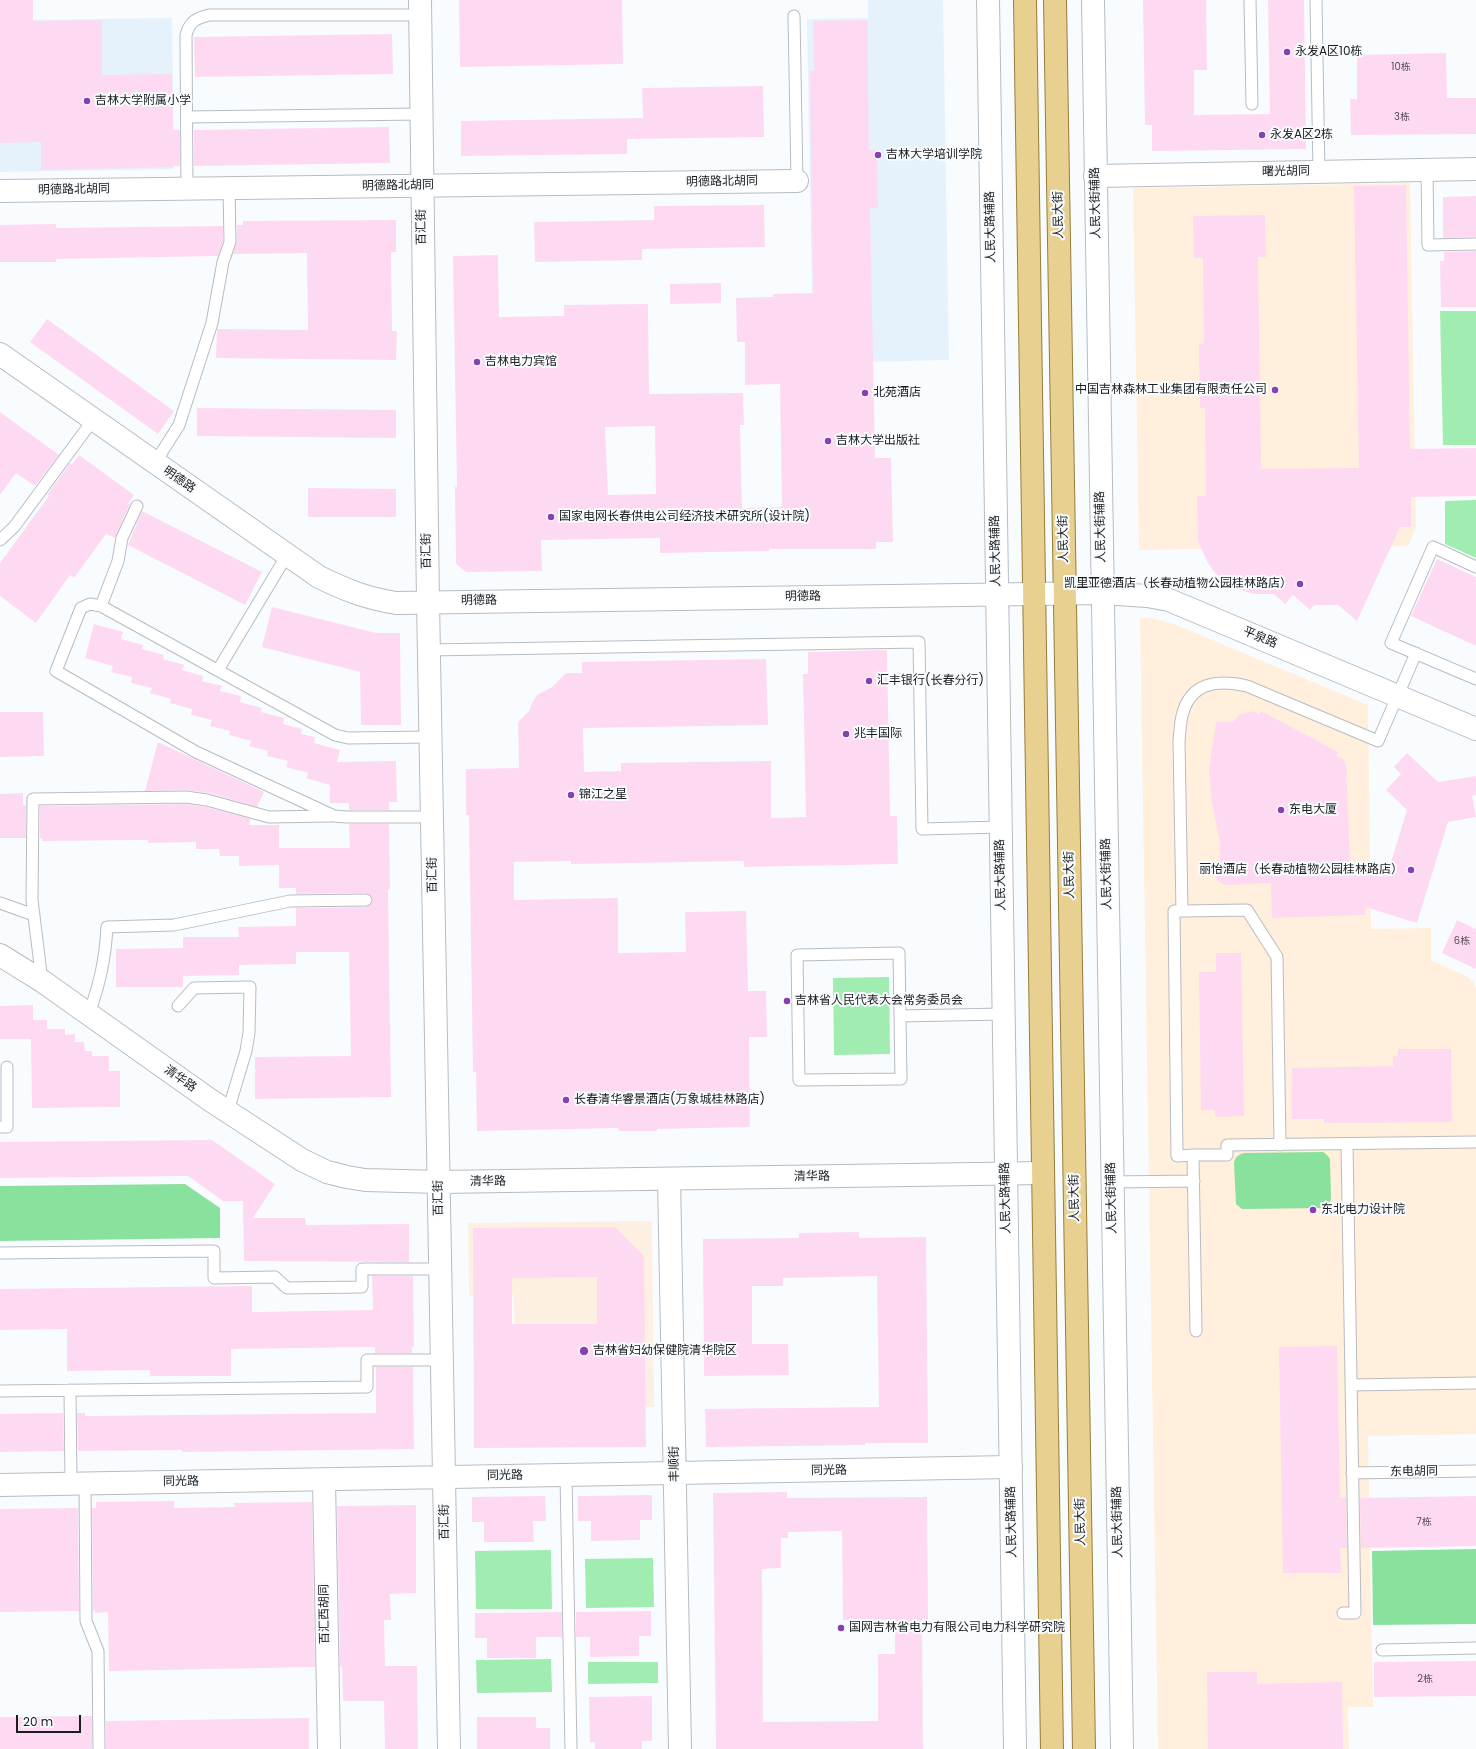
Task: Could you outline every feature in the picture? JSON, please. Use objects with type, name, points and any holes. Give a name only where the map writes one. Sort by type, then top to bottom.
[{"type":"main road","points":[[1025,0],[1052,1749]]},
{"type":"main road","name":"人民大街","points":[[1056,0],[1084,1749]]},
{"type":"street","name":"人民大路辅路","points":[[988,0],[1015,1749]]},
{"type":"street","name":"人民大街辅路","points":[[1093,0],[1122,1749]]},
{"type":"street","name":"百汇街","points":[[420,8],[430,737],[449,1749]]},
{"type":"street","name":"曙光胡同","points":[[1095,176],[1476,169]]},
{"type":"street","name":"明德路北胡同","points":[[0,191],[797,182]]},
{"type":"street","name":"明德路","points":[[0,354],[319,577],[349,592],[372,599],[396,603],[1034,594]]},
{"type":"street","name":"平泉路","points":[[1034,594],[1102,593],[1140,595],[1169,600],[1476,729]]},
{"type":"street","name":"清华路","points":[[0,955],[42,981],[228,1111],[302,1160],[327,1172],[347,1177],[365,1180],[439,1182],[1043,1173]]},
{"type":"street","name":"丰顺街","points":[[669,1179],[680,1749]]},
{"type":"street","name":"同光路","points":[[0,1485],[1011,1467]]},
{"type":"street","name":"百汇西胡同","points":[[324,1480],[328,1749]]},
{"type":"lane","points":[[1250,0],[1252,104]]},
{"type":"lane","points":[[1316,0],[1319,172]]},
{"type":"lane","points":[[187,189],[186,35],[189,26],[197,18],[209,16],[420,8]]},
{"type":"lane","points":[[794,16],[797,182]]},
{"type":"lane","points":[[187,117],[421,114]]},
{"type":"lane","points":[[1427,170],[1428,244],[1476,244]]},
{"type":"lane","points":[[155,463],[179,425],[212,323],[223,262],[230,242],[229,188]]},
{"type":"lane","points":[[0,540],[14,527],[93,420]]},
{"type":"lane","points":[[101,606],[118,560],[122,538],[137,506]]},
{"type":"lane","points":[[1476,567],[1433,548],[1391,643],[1476,679]]},
{"type":"lane","points":[[218,670],[287,555]]},
{"type":"lane","points":[[334,816],[196,752],[56,671],[81,608],[90,604],[101,606],[335,735],[348,738],[430,737]]},
{"type":"lane","points":[[429,650],[919,642],[922,829],[1000,827]]},
{"type":"lane","points":[[1182,911],[1179,741],[1181,717],[1189,699],[1204,686],[1214,683],[1234,683],[1247,686],[1378,741],[1416,653]]},
{"type":"lane","points":[[42,981],[32,900],[33,799],[186,797],[207,800],[269,817],[432,817]]},
{"type":"lane","points":[[89,1014],[101,980],[108,927],[174,926],[290,901],[366,900]]},
{"type":"lane","points":[[0,903],[34,915]]},
{"type":"lane","points":[[1280,1145],[1277,957],[1247,910],[1174,911],[1178,1156],[1227,1155],[1227,1146],[1476,1142]]},
{"type":"lane","points":[[899,953],[900,1016],[901,1079],[799,1080],[797,955],[899,953]]},
{"type":"lane","points":[[178,1006],[194,988],[250,988],[249,1033],[246,1050],[228,1111]]},
{"type":"lane","points":[[900,1016],[1003,1014]]},
{"type":"lane","points":[[0,1127],[7,1127],[6,1067]]},
{"type":"lane","points":[[1343,1613],[1355,1613],[1347,1144]]},
{"type":"lane","points":[[1194,1155],[1196,1331]]},
{"type":"lane","points":[[1112,1182],[1194,1181]]},
{"type":"lane","points":[[0,1253],[214,1251],[214,1278],[275,1277],[287,1288],[362,1287],[362,1269],[440,1269]]},
{"type":"lane","points":[[0,1391],[367,1387],[367,1360],[442,1360]]},
{"type":"lane","points":[[1351,1385],[1476,1383]]},
{"type":"lane","points":[[70,1390],[78,1483],[86,1621],[98,1651],[99,1749]]},
{"type":"lane","name":"东电胡同","points":[[1352,1473],[1476,1471]]},
{"type":"lane","points":[[566,1475],[571,1749]]},
{"type":"lane","points":[[1382,1650],[1476,1648]]},
{"type":"shaded area","name":"吉林大学培训学院","points":[[868,0],[943,0],[949,360],[819,363],[817,292],[812,292],[807,19],[868,18]]},
{"type":"shaded area","name":"吉林大学附属小学","points":[[172,18],[174,169],[0,172],[0,33],[29,20]]},
{"type":"shaded area","name":"中国吉林森林工业集团有限责任公司","points":[[1410,183],[1416,528],[1408,546],[1139,550],[1133,188]]},
{"type":"shaded area","name":"东北电力设计院","points":[[1140,618],[1151,618],[1174,624],[1368,705],[1371,929],[1431,928],[1431,960],[1470,978],[1476,987],[1476,1434],[1368,1436],[1373,1707],[1348,1707],[1349,1749],[1158,1749]]},
{"type":"shaded area","name":"吉林省妇幼保健院清华院区","points":[[652,1221],[654,1407],[516,1408],[514,1295],[469,1296],[468,1223]]},
{"type":"green space","points":[[1440,311],[1476,311],[1476,445],[1443,445]]},
{"type":"green space","points":[[1476,500],[1476,558],[1445,544],[1445,501]]},
{"type":"green space","points":[[889,977],[890,1054],[834,1055],[833,978]]},
{"type":"green space","points":[[1323,1152],[1330,1159],[1331,1198],[1327,1206],[1321,1208],[1242,1209],[1236,1204],[1234,1163],[1238,1155],[1244,1153]]},
{"type":"green space","points":[[185,1184],[220,1208],[220,1238],[0,1241],[0,1186]]},
{"type":"green space","points":[[1476,1549],[1476,1624],[1373,1625],[1372,1551]]},
{"type":"green space","points":[[551,1550],[552,1609],[476,1609],[475,1551]]},
{"type":"green space","points":[[653,1558],[654,1607],[586,1608],[585,1559]]},
{"type":"green space","points":[[551,1659],[552,1692],[477,1693],[476,1660]]},
{"type":"green space","points":[[588,1662],[658,1662],[658,1683],[588,1684]]},
{"type":"building","name":"吉林大学附属小学","points":[[0,0],[33,0],[33,21],[102,20],[102,75],[172,74],[173,130],[180,130],[180,166],[41,170],[41,142],[0,143]]},
{"type":"building","points":[[459,0],[622,0],[623,64],[460,67]]},
{"type":"building","points":[[1143,0],[1206,0],[1207,70],[1194,70],[1194,115],[1270,114],[1268,0],[1304,0],[1306,149],[1152,151],[1152,125],[1145,125]]},
{"type":"building","points":[[867,20],[869,150],[877,150],[878,208],[870,208],[875,458],[891,458],[893,542],[876,542],[876,549],[769,549],[769,551],[660,553],[660,538],[541,540],[542,571],[466,572],[456,564],[455,487],[457,487],[453,256],[498,255],[499,317],[564,316],[564,305],[648,304],[649,394],[743,393],[744,425],[740,425],[742,508],[782,507],[780,384],[745,385],[745,342],[737,342],[736,298],[773,297],[773,294],[813,293],[810,71],[814,71],[813,21]],"holes":[[[655,426],[656,494],[608,495],[605,427]]]},
{"type":"building","points":[[392,34],[393,74],[195,77],[194,37]]},
{"type":"building","points":[[1446,53],[1447,98],[1476,98],[1476,134],[1351,135],[1350,99],[1357,99],[1357,55]]},
{"type":"building","points":[[763,86],[764,137],[627,139],[627,154],[461,156],[461,121],[643,118],[642,88]]},
{"type":"building","points":[[389,127],[390,163],[194,166],[194,130]]},
{"type":"building","points":[[1406,185],[1410,449],[1476,448],[1476,496],[1411,497],[1411,527],[1400,527],[1357,621],[1338,605],[1314,605],[1310,610],[1293,595],[1285,604],[1274,594],[1253,594],[1232,587],[1214,572],[1208,563],[1198,541],[1197,496],[1206,496],[1205,408],[1200,408],[1199,344],[1204,343],[1203,258],[1194,258],[1193,216],[1265,215],[1266,257],[1258,257],[1261,469],[1359,468],[1354,186]]},
{"type":"building","points":[[1476,196],[1476,237],[1443,238],[1443,197]]},
{"type":"building","points":[[764,205],[765,247],[642,249],[642,260],[535,262],[534,222],[654,220],[654,206]]},
{"type":"building","points":[[396,220],[396,252],[391,252],[392,331],[397,331],[396,360],[216,358],[217,329],[308,330],[307,253],[233,254],[237,242],[237,225],[243,225],[243,221]]},
{"type":"building","points":[[56,224],[56,228],[223,226],[223,241],[218,256],[56,259],[56,262],[0,262],[0,225]]},
{"type":"building","points":[[1476,251],[1476,307],[1441,307],[1440,261],[1444,261],[1444,252]]},
{"type":"building","points":[[721,283],[721,303],[670,304],[670,284]]},
{"type":"building","points":[[47,319],[174,411],[158,434],[30,342]]},
{"type":"building","points":[[197,408],[396,410],[396,438],[197,436]]},
{"type":"building","points":[[0,412],[59,455],[35,486],[16,473],[0,495]]},
{"type":"building","points":[[79,455],[134,495],[128,504],[130,504],[115,538],[106,534],[74,578],[70,575],[36,623],[0,596],[0,563],[49,496],[47,495],[70,463],[72,464]]},
{"type":"building","points":[[308,488],[396,489],[396,517],[308,517]]},
{"type":"building","points":[[142,511],[262,572],[245,605],[128,545]]},
{"type":"building","points":[[1437,559],[1476,577],[1476,646],[1411,616]]},
{"type":"building","points":[[272,607],[376,633],[400,633],[401,725],[361,725],[360,672],[262,647]]},
{"type":"building","points":[[94,624],[123,632],[121,639],[143,645],[142,649],[164,655],[163,659],[184,665],[182,670],[203,676],[202,681],[222,686],[220,691],[241,696],[240,702],[262,708],[261,712],[284,718],[283,724],[302,729],[301,734],[315,737],[314,743],[340,750],[337,762],[396,761],[397,802],[389,802],[389,810],[349,810],[349,803],[330,803],[330,785],[306,778],[308,773],[286,767],[288,761],[267,756],[268,751],[249,746],[251,741],[229,735],[230,731],[210,726],[212,720],[191,715],[192,709],[170,703],[171,699],[150,693],[152,688],[131,683],[132,677],[111,672],[113,666],[85,658]]},
{"type":"building","points":[[887,650],[890,816],[897,816],[898,864],[744,867],[744,861],[571,864],[571,861],[514,862],[514,900],[618,898],[618,953],[686,952],[685,912],[746,911],[748,991],[766,991],[767,1037],[749,1037],[750,1127],[657,1129],[657,1131],[619,1131],[618,1128],[477,1131],[476,1072],[473,1072],[469,815],[466,815],[466,769],[519,768],[518,722],[529,711],[537,695],[552,687],[566,673],[582,673],[582,662],[766,659],[768,725],[583,728],[584,772],[621,771],[621,763],[771,761],[771,818],[806,817],[803,674],[808,674],[808,652]]},
{"type":"building","name":"东电大厦","points":[[1253,711],[1259,715],[1261,711],[1338,752],[1336,756],[1344,760],[1347,770],[1346,783],[1350,864],[1391,862],[1407,810],[1386,790],[1401,774],[1394,767],[1407,753],[1438,782],[1476,776],[1476,795],[1472,796],[1476,817],[1448,822],[1417,923],[1365,907],[1365,915],[1272,918],[1271,883],[1225,885],[1217,880],[1216,873],[1220,868],[1220,842],[1212,803],[1209,770],[1216,722],[1233,722],[1239,715]]},
{"type":"building","points":[[0,712],[43,712],[44,756],[0,757]]},
{"type":"building","points":[[158,742],[264,792],[257,807],[209,793],[187,790],[145,791]]},
{"type":"building","points":[[23,793],[23,805],[26,805],[26,838],[0,838],[0,794]]},
{"type":"building","points":[[186,804],[206,807],[251,819],[249,825],[279,825],[279,848],[350,848],[349,824],[389,824],[390,889],[388,889],[391,1097],[255,1099],[255,1057],[351,1056],[349,952],[296,952],[296,964],[239,965],[239,975],[183,976],[183,987],[116,987],[116,949],[183,948],[183,937],[239,937],[238,927],[296,926],[296,908],[366,907],[372,903],[372,896],[366,893],[296,894],[296,888],[279,888],[279,865],[239,866],[239,856],[220,856],[219,849],[196,849],[196,842],[148,843],[148,840],[42,841],[42,838],[40,838],[40,806]]},
{"type":"building","points":[[1457,920],[1476,929],[1476,969],[1442,953]]},
{"type":"building","points":[[1216,953],[1241,953],[1244,1116],[1215,1117],[1215,1110],[1201,1110],[1199,972],[1216,972]]},
{"type":"building","points":[[33,1005],[33,1020],[47,1020],[47,1029],[65,1029],[65,1035],[75,1034],[75,1042],[84,1042],[85,1051],[92,1051],[92,1056],[109,1056],[109,1071],[120,1071],[120,1107],[32,1108],[31,1039],[0,1039],[0,1006]]},
{"type":"building","points":[[1398,1049],[1451,1049],[1452,1122],[1324,1123],[1324,1119],[1292,1119],[1292,1068],[1393,1066],[1393,1056],[1398,1056]]},
{"type":"building","points":[[212,1140],[275,1184],[253,1218],[305,1218],[306,1225],[409,1224],[409,1262],[244,1261],[243,1201],[223,1201],[188,1176],[0,1178],[0,1142]]},
{"type":"building","name":"吉林省妇幼保健院清华院区","points":[[615,1227],[644,1256],[646,1447],[474,1448],[473,1228]],"holes":[[[597,1277],[597,1324],[512,1324],[512,1278]]]},
{"type":"building","points":[[859,1232],[859,1238],[926,1237],[928,1443],[706,1447],[705,1409],[879,1407],[877,1276],[783,1278],[783,1286],[752,1286],[752,1344],[788,1344],[789,1375],[704,1376],[703,1239],[799,1238],[799,1233]]},
{"type":"building","points":[[372,1276],[413,1276],[414,1347],[412,1347],[412,1353],[375,1353],[375,1347],[231,1349],[231,1376],[150,1376],[150,1370],[67,1371],[67,1329],[0,1330],[0,1289],[252,1286],[252,1312],[373,1310]]},
{"type":"building","points":[[1337,1346],[1340,1498],[1346,1498],[1347,1548],[1340,1548],[1341,1573],[1283,1573],[1279,1347]]},
{"type":"building","points":[[376,1367],[413,1367],[414,1449],[182,1452],[182,1450],[78,1451],[77,1413],[85,1413],[85,1416],[376,1413]]},
{"type":"building","points":[[63,1413],[64,1451],[0,1452],[0,1414]]},
{"type":"building","points":[[787,1492],[787,1498],[927,1497],[928,1619],[922,1619],[923,1749],[716,1749],[713,1493]],"holes":[[[842,1531],[843,1620],[895,1620],[895,1654],[878,1654],[878,1721],[763,1722],[762,1569],[781,1568],[781,1538],[788,1538],[788,1532]]]},
{"type":"building","points":[[652,1495],[652,1520],[640,1520],[640,1540],[591,1541],[591,1521],[578,1521],[578,1496]]},
{"type":"building","points":[[545,1496],[546,1521],[533,1521],[534,1542],[484,1542],[484,1522],[472,1522],[472,1497]]},
{"type":"building","points":[[1476,1496],[1476,1546],[1361,1548],[1360,1498]]},
{"type":"building","points":[[174,1501],[174,1508],[235,1507],[234,1503],[312,1502],[315,1667],[109,1671],[108,1612],[95,1613],[95,1611],[93,1611],[92,1508],[96,1508],[96,1502]]},
{"type":"building","points":[[416,1505],[416,1593],[390,1594],[391,1620],[384,1620],[385,1666],[417,1666],[418,1749],[385,1749],[384,1701],[343,1701],[342,1667],[340,1667],[337,1506]]},
{"type":"building","points":[[78,1508],[79,1611],[0,1612],[0,1509]]},
{"type":"building","points":[[651,1611],[651,1636],[639,1636],[639,1656],[590,1657],[590,1637],[576,1637],[576,1612]]},
{"type":"building","points":[[562,1612],[562,1637],[536,1637],[536,1658],[487,1658],[487,1638],[475,1638],[475,1613]]},
{"type":"building","points":[[1476,1661],[1476,1696],[1374,1697],[1374,1662]]},
{"type":"building","points":[[1207,1672],[1257,1672],[1257,1684],[1342,1682],[1343,1749],[1208,1749]]},
{"type":"building","points":[[652,1696],[652,1741],[642,1741],[642,1749],[595,1749],[595,1742],[590,1742],[589,1697]]},
{"type":"building","points":[[92,1716],[92,1749],[0,1749],[0,1717]]},
{"type":"building","points":[[477,1717],[536,1717],[536,1728],[550,1728],[550,1749],[477,1749]]},
{"type":"building","points":[[309,1718],[309,1749],[106,1749],[106,1721]]},
{"type":"place","name":"永发A区10栋","points":[[1287,52]]},
{"type":"place","name":"吉林大学附属小学","points":[[87,101]]},
{"type":"place","name":"永发A区2栋","points":[[1262,135]]},
{"type":"place","name":"吉林大学培训学院","points":[[878,155]]},
{"type":"place","name":"吉林电力宾馆","points":[[477,362]]},
{"type":"place","name":"中国吉林森林工业集团有限责任公司","points":[[1275,390]]},
{"type":"place","name":"北苑酒店","points":[[865,393]]},
{"type":"place","name":"吉林大学出版社","points":[[828,441]]},
{"type":"place","name":"国家电网长春供电公司经济技术研究所(设计院)","points":[[551,517]]},
{"type":"place","name":"凯里亚德酒店（长春动植物公园桂林路店）","points":[[1300,584]]},
{"type":"place","name":"汇丰银行(长春分行)","points":[[869,681]]},
{"type":"place","name":"兆丰国际","points":[[846,734]]},
{"type":"place","name":"锦江之星","points":[[571,795]]},
{"type":"place","name":"东电大厦","points":[[1281,810]]},
{"type":"place","name":"丽怡酒店（长春动植物公园桂林路店）","points":[[1411,870]]},
{"type":"place","name":"吉林省人民代表大会常务委员会","points":[[787,1001]]},
{"type":"place","name":"长春清华睿景酒店(万象城桂林路店)","points":[[566,1100]]},
{"type":"place","name":"东北电力设计院","points":[[1313,1210]]},
{"type":"place","name":"吉林省妇幼保健院清华院区","points":[[584,1351]]},
{"type":"place","name":"国网吉林省电力有限公司电力科学研究院","points":[[841,1628]]}]
